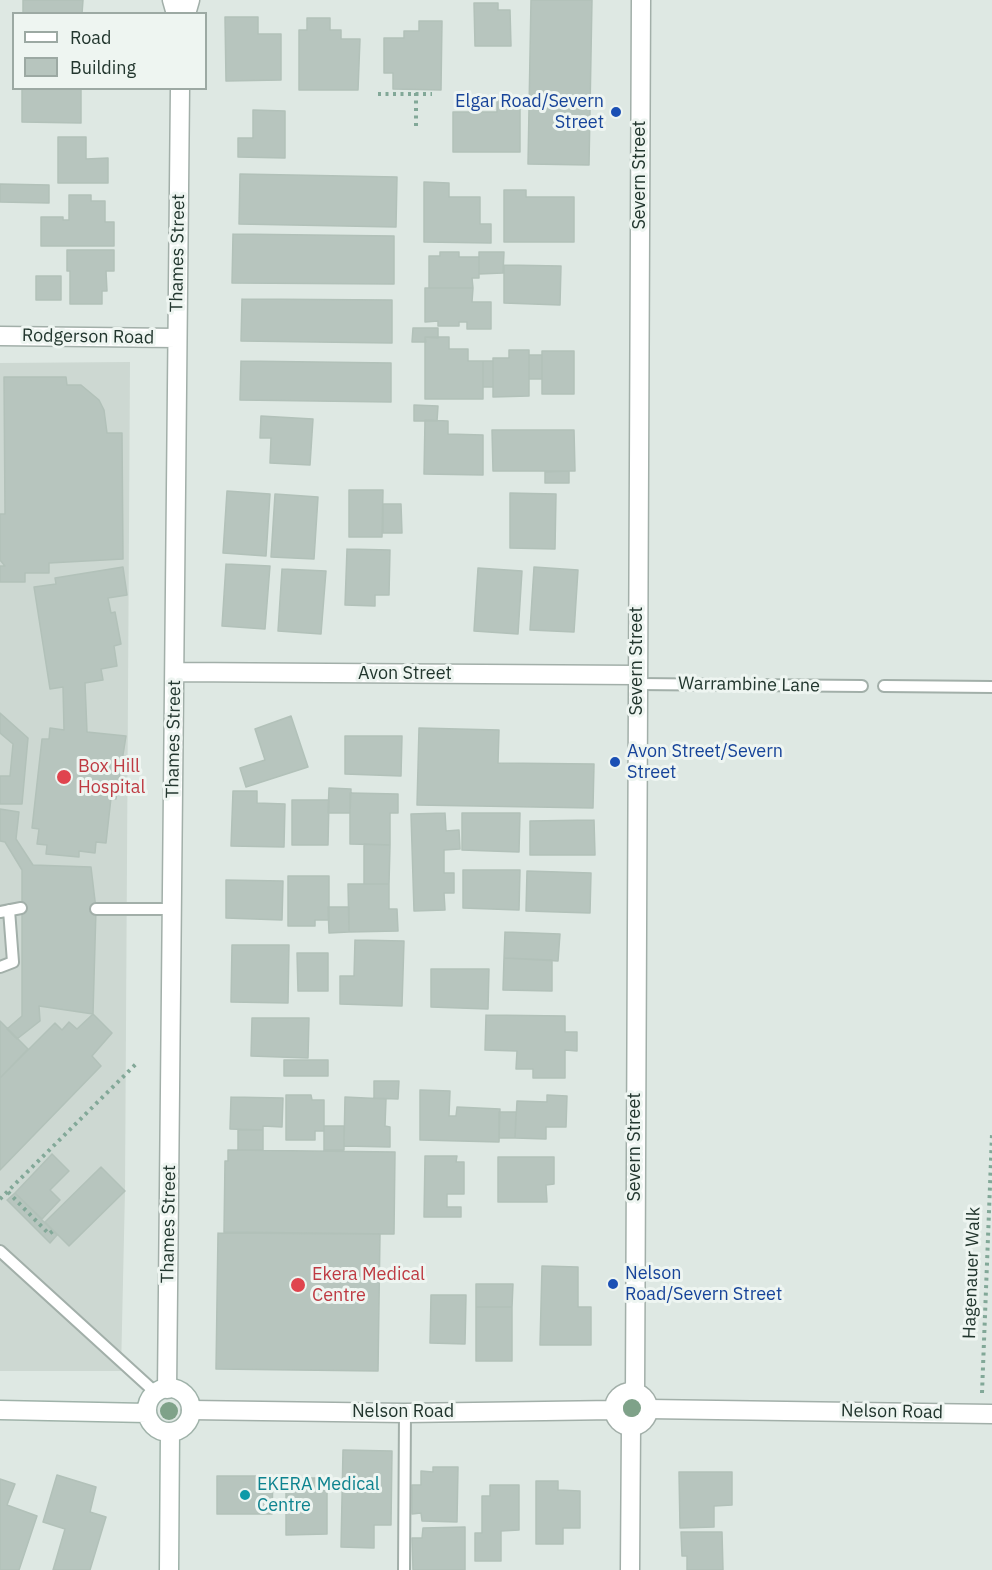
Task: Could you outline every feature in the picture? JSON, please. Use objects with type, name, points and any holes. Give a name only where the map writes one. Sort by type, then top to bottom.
[{"type":"street","name":"Severn Street","points":[[635,1393],[636,679],[641,0]]},
{"type":"street","name":"Thames Street","points":[[161,1391],[172,909],[180,90]]},
{"type":"street","name":"Rodgerson Road","points":[[0,336],[176,338]]},
{"type":"street","name":"Avon Street","points":[[175,672],[636,679]]},
{"type":"street","points":[[161,1391],[181,1392],[186,1397],[191,1410],[187,1423],[170,1432],[152,1425],[147,1413],[149,1402],[161,1391]]},
{"type":"street","points":[[635,1393],[644,1399],[648,1409],[645,1419],[631,1426],[618,1420],[614,1410],[620,1396],[635,1393]]},
{"type":"street","name":"Nelson Road","points":[[648,1409],[987,1414]]},
{"type":"street","points":[[0,1410],[147,1413]]},
{"type":"street","name":"Nelson Road","points":[[191,1410],[405,1413],[614,1410]]},
{"type":"street","points":[[630,1570],[631,1426]]},
{"type":"street","points":[[170,1432],[170,1570]]},
{"type":"lane","name":"Warrambine Lane","points":[[636,679],[861,686]]},
{"type":"lane","points":[[884,686],[992,687]]},
{"type":"lane","points":[[0,967],[13,962],[5,911],[21,908]]},
{"type":"lane","points":[[96,909],[172,909]]},
{"type":"lane","points":[[0,1251],[161,1391]]},
{"type":"lane","points":[[404,1570],[405,1413]]},
{"type":"path","points":[[416,93],[416,126]]},
{"type":"path","points":[[378,94],[432,94]]},
{"type":"path","points":[[0,1199],[138,1062]]},
{"type":"path","name":"Hagenauer Walk","points":[[987,1414],[992,1134]]},
{"type":"path","points":[[8,1192],[49,1234],[53,1231]]},
{"type":"shaded area","name":"Box Hill Hospital","points":[[130,362],[125,1191],[121,1371],[0,1371],[0,363]]},
{"type":"building","points":[[23,0],[83,0],[82,12],[23,12]]},
{"type":"building","points":[[531,0],[592,0],[589,165],[528,164]]},
{"type":"building","points":[[474,3],[498,3],[498,10],[510,10],[511,46],[475,46]]},
{"type":"building","points":[[225,17],[258,17],[258,34],[281,34],[281,80],[226,81]]},
{"type":"building","points":[[307,18],[330,18],[330,30],[341,30],[341,39],[360,39],[358,90],[299,90],[299,30],[307,30]]},
{"type":"building","points":[[419,21],[442,21],[441,90],[393,89],[393,73],[384,73],[384,38],[404,38],[404,31],[419,31]]},
{"type":"building","points":[[22,90],[81,90],[81,123],[22,122]]},
{"type":"building","points":[[497,97],[520,97],[520,152],[453,152],[453,112],[497,112]]},
{"type":"building","points":[[253,110],[285,111],[285,158],[238,157],[238,138],[253,138]]},
{"type":"building","points":[[58,137],[86,137],[86,159],[108,158],[108,183],[58,183]]},
{"type":"building","points":[[240,174],[397,177],[396,227],[239,224]]},
{"type":"building","points":[[424,182],[449,183],[449,197],[480,197],[480,224],[491,224],[491,243],[424,242]]},
{"type":"building","points":[[0,184],[49,185],[49,203],[0,202]]},
{"type":"building","points":[[504,190],[526,190],[526,197],[574,197],[574,242],[504,242]]},
{"type":"building","points":[[69,195],[91,195],[91,201],[105,201],[105,222],[114,222],[114,246],[41,246],[41,217],[63,217],[63,220],[69,220]]},
{"type":"building","points":[[233,234],[394,236],[394,284],[232,283]]},
{"type":"building","points":[[67,250],[114,250],[114,271],[106,271],[107,291],[102,291],[102,304],[70,304],[70,271],[67,271]]},
{"type":"building","points":[[440,252],[459,252],[459,257],[479,257],[479,278],[472,278],[473,288],[429,288],[429,256],[440,256]]},
{"type":"building","points":[[479,252],[504,252],[503,273],[479,274]]},
{"type":"building","points":[[504,265],[561,266],[560,305],[504,303]]},
{"type":"building","points":[[36,276],[61,276],[61,300],[36,300]]},
{"type":"building","points":[[425,288],[473,288],[472,302],[491,302],[491,329],[467,329],[467,322],[459,322],[459,326],[438,326],[438,321],[425,322]]},
{"type":"building","points":[[242,299],[392,300],[392,343],[241,341]]},
{"type":"building","points":[[413,328],[438,328],[438,338],[425,337],[426,342],[412,342]]},
{"type":"building","points":[[425,337],[449,337],[449,349],[468,349],[468,361],[483,361],[483,399],[425,399]]},
{"type":"building","points":[[509,350],[529,350],[529,396],[493,397],[493,358],[509,358]]},
{"type":"building","points":[[542,351],[574,351],[574,394],[542,394]]},
{"type":"building","points":[[529,355],[542,355],[542,379],[529,379]]},
{"type":"building","points":[[241,361],[391,363],[391,402],[240,400]]},
{"type":"building","points":[[483,361],[493,361],[493,387],[483,387]]},
{"type":"building","points":[[4,377],[66,377],[67,385],[81,385],[99,400],[104,410],[107,433],[122,433],[123,559],[49,563],[49,573],[25,573],[25,582],[0,582],[0,566],[5,566],[0,560],[0,514],[5,514]]},
{"type":"building","points":[[414,405],[438,406],[437,421],[414,421]]},
{"type":"building","points":[[261,416],[313,419],[310,465],[270,463],[271,438],[260,438]]},
{"type":"building","points":[[425,420],[448,421],[448,434],[483,435],[483,475],[424,474]]},
{"type":"building","points":[[492,430],[574,430],[575,471],[493,471]]},
{"type":"building","points":[[569,471],[569,483],[545,483],[545,472]]},
{"type":"building","points":[[349,490],[383,490],[382,537],[349,537]]},
{"type":"building","points":[[227,491],[270,494],[266,556],[223,553]]},
{"type":"building","points":[[510,493],[556,494],[555,549],[510,548]]},
{"type":"building","points":[[275,494],[318,497],[314,559],[271,557]]},
{"type":"building","points":[[383,504],[401,504],[402,533],[383,533]]},
{"type":"building","points":[[347,549],[390,550],[389,595],[375,595],[375,606],[345,605]]},
{"type":"building","points":[[226,564],[270,566],[265,629],[222,626]]},
{"type":"building","points":[[123,567],[127,595],[108,598],[111,613],[115,612],[121,644],[114,646],[117,666],[101,669],[103,680],[85,683],[87,732],[126,736],[116,799],[111,798],[106,843],[96,842],[95,853],[79,851],[79,857],[46,854],[47,845],[37,844],[39,829],[32,828],[42,739],[49,739],[50,728],[64,730],[63,687],[50,689],[34,587],[56,584],[55,578]]},
{"type":"building","points":[[534,567],[578,570],[574,632],[530,630]]},
{"type":"building","points":[[478,568],[522,571],[518,634],[474,631]]},
{"type":"building","points":[[282,569],[326,571],[321,634],[278,631]]},
{"type":"building","points":[[0,713],[28,738],[22,804],[0,804],[0,776],[10,776],[13,744],[0,733]]},
{"type":"building","points":[[291,716],[308,767],[246,787],[240,768],[265,760],[255,729]]},
{"type":"building","points":[[419,728],[499,730],[498,763],[594,764],[593,808],[417,805]]},
{"type":"building","points":[[345,736],[402,736],[401,776],[345,774]]},
{"type":"building","points":[[329,788],[351,789],[350,813],[328,813]]},
{"type":"building","points":[[233,791],[257,791],[257,803],[285,804],[284,847],[231,846]]},
{"type":"building","points":[[350,793],[398,794],[398,813],[390,813],[390,845],[350,844]]},
{"type":"building","points":[[292,800],[329,800],[328,845],[292,845]]},
{"type":"building","points":[[0,809],[19,812],[16,839],[33,865],[91,867],[96,909],[93,1014],[39,1006],[40,1021],[17,1039],[7,1029],[22,1016],[22,870],[5,842],[0,841]]},
{"type":"building","points":[[445,813],[446,831],[459,830],[460,849],[444,850],[444,873],[454,873],[454,893],[444,893],[445,910],[414,911],[411,814]]},
{"type":"building","points":[[462,813],[520,813],[519,852],[462,850]]},
{"type":"building","points":[[594,820],[595,855],[530,855],[530,821]]},
{"type":"building","points":[[364,844],[390,845],[389,884],[364,884]]},
{"type":"building","points":[[463,870],[520,870],[519,910],[463,908]]},
{"type":"building","points":[[527,871],[591,873],[590,913],[526,911]]},
{"type":"building","points":[[288,876],[329,876],[329,920],[315,920],[315,926],[288,926]]},
{"type":"building","points":[[226,880],[283,881],[282,920],[226,918]]},
{"type":"building","points":[[348,884],[389,884],[389,909],[397,909],[398,931],[349,932]]},
{"type":"building","points":[[328,907],[349,907],[349,932],[329,933]]},
{"type":"building","points":[[505,932],[560,934],[558,961],[504,958]]},
{"type":"building","points":[[355,940],[404,941],[402,1006],[340,1004],[340,976],[354,976]]},
{"type":"building","points":[[232,945],[289,945],[288,1003],[231,1002]]},
{"type":"building","points":[[297,953],[328,953],[328,991],[298,991]]},
{"type":"building","points":[[504,958],[552,960],[552,991],[503,990]]},
{"type":"building","points":[[431,969],[489,969],[488,1009],[431,1007]]},
{"type":"building","points":[[93,1014],[112,1033],[92,1056],[101,1066],[0,1170],[0,1078],[55,1023],[62,1030],[69,1022],[77,1029]]},
{"type":"building","points":[[486,1015],[565,1016],[565,1032],[577,1032],[577,1051],[565,1050],[565,1078],[533,1078],[533,1069],[516,1069],[517,1051],[485,1050]]},
{"type":"building","points":[[252,1018],[309,1018],[308,1058],[251,1056]]},
{"type":"building","points":[[0,1021],[28,1049],[0,1078]]},
{"type":"building","points":[[284,1060],[328,1060],[328,1076],[284,1076]]},
{"type":"building","points":[[374,1081],[399,1081],[398,1099],[374,1098]]},
{"type":"building","points":[[420,1090],[450,1091],[449,1116],[456,1116],[457,1107],[500,1109],[499,1142],[420,1140]]},
{"type":"building","points":[[286,1095],[311,1095],[312,1100],[324,1100],[324,1131],[315,1131],[315,1140],[286,1140]]},
{"type":"building","points":[[547,1095],[567,1096],[566,1127],[546,1127],[546,1139],[515,1138],[517,1101],[547,1102]]},
{"type":"building","points":[[231,1097],[283,1098],[282,1127],[263,1126],[263,1130],[230,1129]]},
{"type":"building","points":[[345,1097],[386,1099],[385,1126],[390,1127],[390,1147],[344,1146]]},
{"type":"building","points":[[499,1112],[516,1112],[515,1138],[499,1138]]},
{"type":"building","points":[[324,1126],[344,1126],[344,1150],[324,1150]]},
{"type":"building","points":[[238,1130],[263,1130],[263,1150],[238,1150]]},
{"type":"building","points":[[228,1150],[395,1152],[394,1234],[224,1232],[225,1161],[228,1161]]},
{"type":"building","points":[[52,1154],[69,1171],[50,1190],[60,1200],[42,1219],[15,1193]]},
{"type":"building","points":[[425,1156],[457,1156],[456,1162],[464,1162],[464,1194],[447,1194],[447,1207],[461,1207],[461,1217],[424,1217]]},
{"type":"building","points":[[498,1157],[554,1157],[554,1184],[546,1185],[547,1202],[498,1202]]},
{"type":"building","points":[[101,1167],[125,1191],[69,1246],[45,1222]]},
{"type":"building","points":[[15,1193],[57,1235],[50,1243],[7,1200]]},
{"type":"building","name":"Ekera Medical Centre","points":[[218,1233],[380,1234],[378,1371],[216,1369]]},
{"type":"building","points":[[542,1266],[578,1267],[578,1307],[591,1307],[591,1345],[540,1345]]},
{"type":"building","points":[[476,1284],[513,1284],[512,1307],[476,1307]]},
{"type":"building","points":[[431,1295],[466,1295],[465,1344],[430,1343]]},
{"type":"building","points":[[476,1307],[512,1307],[512,1361],[476,1361]]},
{"type":"building","points":[[343,1450],[392,1451],[391,1525],[374,1525],[374,1548],[341,1547]]},
{"type":"building","points":[[433,1467],[458,1467],[457,1522],[422,1521],[421,1513],[412,1514],[412,1485],[421,1485],[421,1471],[433,1472]]},
{"type":"building","points":[[679,1472],[732,1472],[732,1505],[714,1506],[714,1527],[680,1528]]},
{"type":"building","points":[[57,1475],[96,1487],[90,1512],[106,1517],[90,1570],[53,1570],[65,1529],[43,1522]]},
{"type":"building","name":"EKERA Medical Centre","points":[[217,1476],[273,1476],[272,1514],[217,1514]]},
{"type":"building","points":[[286,1478],[327,1478],[327,1534],[286,1535]]},
{"type":"building","points":[[0,1479],[15,1484],[7,1505],[37,1516],[19,1570],[0,1570]]},
{"type":"building","points":[[536,1481],[558,1481],[558,1490],[580,1491],[580,1528],[563,1528],[563,1544],[536,1544]]},
{"type":"building","points":[[490,1485],[519,1485],[519,1530],[501,1531],[501,1561],[475,1561],[475,1533],[482,1533],[482,1496],[490,1496]]},
{"type":"building","points":[[465,1527],[465,1570],[413,1570],[412,1538],[422,1538],[423,1528]]},
{"type":"building","points":[[681,1532],[722,1532],[723,1570],[687,1570],[687,1556],[682,1556]]},
{"type":"place","name":"Elgar Road/Severn Street","points":[[616,112]]},
{"type":"place","name":"Avon Street/Severn Street","points":[[615,762]]},
{"type":"place","name":"Box Hill Hospital","points":[[64,777]]},
{"type":"place","name":"Nelson Road/Severn Street","points":[[613,1284]]},
{"type":"place","name":"Ekera Medical Centre","points":[[298,1285]]},
{"type":"place","name":"EKERA Medical Centre","points":[[245,1495]]}]
